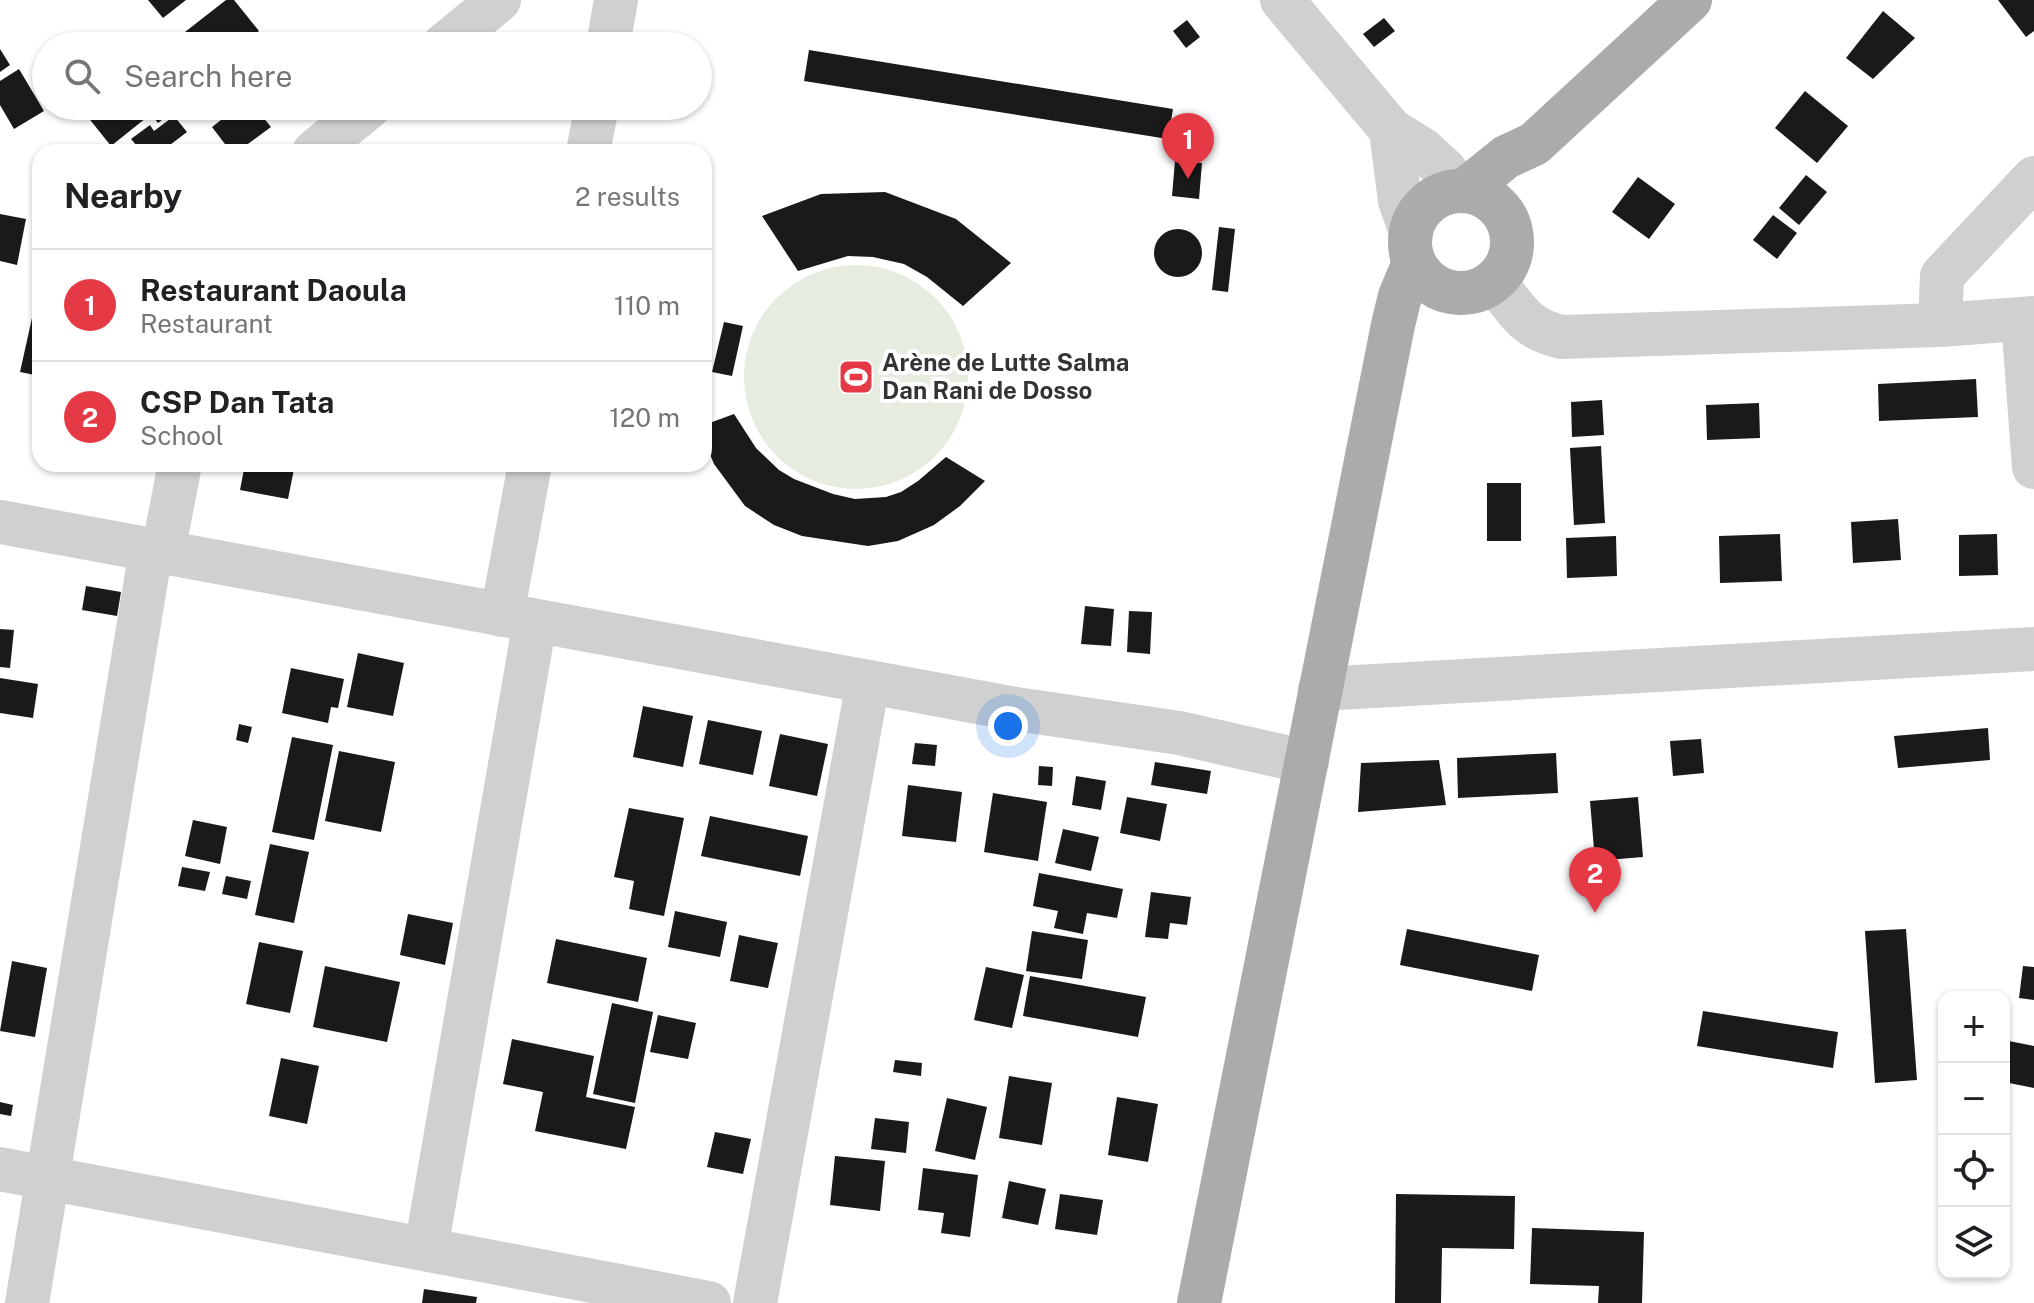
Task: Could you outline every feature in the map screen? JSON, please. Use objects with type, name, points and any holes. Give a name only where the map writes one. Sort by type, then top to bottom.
[{"type":"main road","points":[[1461,191],[1506,157],[1534,144],[1690,0]]},
{"type":"main road","points":[[1503,212],[1523,178],[1534,144]]},
{"type":"main road","points":[[1199,1303],[1417,217],[1428,204],[1442,195],[1461,191],[1478,194],[1492,201],[1503,212],[1513,240],[1511,256],[1504,270],[1481,289],[1466,293],[1435,287],[1423,276],[1412,248]]},
{"type":"main road","points":[[1388,352],[1413,336],[1437,314],[1450,292]]},
{"type":"street","points":[[460,32],[499,0]]},
{"type":"street","points":[[610,32],[616,0]]},
{"type":"street","points":[[1282,0],[1391,130],[1423,150],[1445,170],[1461,191]]},
{"type":"street","points":[[324,144],[353,120]]},
{"type":"street","points":[[590,144],[594,120]]},
{"type":"street","points":[[1391,130],[1400,201],[1412,248]]},
{"type":"street","points":[[1940,325],[1942,276],[2034,178]]},
{"type":"street","points":[[1494,281],[1540,332],[1562,337],[1940,325],[2029,318],[2034,467]]},
{"type":"street","points":[[27,1303],[157,551],[178,472]]},
{"type":"street","points":[[426,1249],[518,618],[529,472]]},
{"type":"street","points":[[0,522],[1016,709],[1179,733],[1307,762]]},
{"type":"street","points":[[1320,689],[2034,649]]},
{"type":"street","points":[[755,1303],[868,682]]},
{"type":"street","points":[[0,1169],[426,1249],[545,1288],[709,1303]]},
{"type":"shaded area","name":"Arène de Lutte Salma Dan Rani de Dosso","points":[[856,265],[899,273],[935,298],[960,334],[968,377],[960,420],[935,456],[899,481],[856,489],[813,481],[777,456],[752,420],[744,377],[752,334],[777,298],[813,273]]},
{"type":"building","points":[[148,0],[186,0],[163,18]]},
{"type":"building","points":[[226,0],[234,0],[259,31],[258,32],[185,32]]},
{"type":"building","points":[[1998,0],[2034,0],[2034,31],[2026,37]]},
{"type":"building","points":[[1883,11],[1915,38],[1873,79],[1846,58]]},
{"type":"building","points":[[1384,18],[1395,31],[1374,47],[1363,34]]},
{"type":"building","points":[[1187,20],[1200,37],[1186,48],[1173,31]]},
{"type":"building","points":[[0,49],[10,65],[0,72]]},
{"type":"building","points":[[809,50],[1173,109],[1168,139],[804,81]]},
{"type":"building","points":[[19,69],[32,91],[32,118],[14,129],[0,105],[0,81]]},
{"type":"building","points":[[1805,91],[1848,126],[1817,163],[1775,128]]},
{"type":"building","points":[[90,120],[144,120],[114,144],[109,144]]},
{"type":"building","points":[[169,120],[177,120],[187,132],[171,144],[135,144],[131,139],[150,125],[154,131]]},
{"type":"building","points":[[221,120],[265,120],[271,127],[248,144],[225,144],[212,127]]},
{"type":"building","points":[[1175,161],[1202,163],[1199,199],[1172,196]]},
{"type":"building","points":[[1806,175],[1827,192],[1799,225],[1779,208]]},
{"type":"building","points":[[1638,177],[1675,204],[1649,239],[1612,212]]},
{"type":"building","points":[[885,192],[956,219],[1011,263],[963,306],[927,277],[904,264],[873,257],[848,256],[798,271],[762,216],[821,194]]},
{"type":"building","points":[[0,214],[26,219],[17,265],[0,261]]},
{"type":"building","points":[[1773,215],[1797,233],[1777,259],[1753,240]]},
{"type":"building","points":[[1219,227],[1235,229],[1228,292],[1212,290]]},
{"type":"building","points":[[1178,229],[1195,236],[1202,253],[1195,270],[1178,277],[1161,270],[1154,253],[1161,236]]},
{"type":"building","points":[[32,318],[32,374],[20,372]]},
{"type":"building","points":[[724,322],[743,326],[732,376],[712,372]]},
{"type":"building","points":[[1976,379],[1978,417],[1879,421],[1878,384]]},
{"type":"building","points":[[1602,400],[1604,435],[1572,437],[1571,402]]},
{"type":"building","points":[[1759,403],[1760,438],[1707,440],[1706,405]]},
{"type":"building","points":[[734,414],[756,448],[779,470],[833,494],[855,499],[886,497],[901,492],[946,457],[985,481],[960,506],[934,525],[898,541],[868,546],[802,536],[774,525],[745,506],[712,459],[712,422]]},
{"type":"building","points":[[1601,446],[1605,523],[1574,525],[1570,448]]},
{"type":"building","points":[[243,472],[293,472],[288,499],[240,490]]},
{"type":"building","points":[[1487,483],[1521,483],[1521,541],[1487,541]]},
{"type":"building","points":[[1898,519],[1901,560],[1853,563],[1851,522]]},
{"type":"building","points":[[1780,534],[1782,581],[1720,583],[1719,536]]},
{"type":"building","points":[[1997,534],[1998,575],[1959,576],[1959,535]]},
{"type":"building","points":[[1616,536],[1617,576],[1567,578],[1566,538]]},
{"type":"building","points":[[86,586],[121,592],[117,616],[82,610]]},
{"type":"building","points":[[1085,606],[1114,609],[1111,646],[1081,644]]},
{"type":"building","points":[[1129,611],[1152,612],[1150,654],[1127,652]]},
{"type":"building","points":[[0,629],[14,630],[10,668],[0,667]]},
{"type":"building","points":[[358,653],[404,663],[393,716],[347,707]]},
{"type":"building","points":[[291,668],[344,679],[338,708],[331,707],[328,723],[282,713]]},
{"type":"building","points":[[0,678],[38,684],[33,718],[0,713]]},
{"type":"building","points":[[643,706],[693,716],[683,767],[633,757]]},
{"type":"building","points":[[708,720],[762,731],[753,775],[699,764]]},
{"type":"building","points":[[239,724],[252,727],[248,743],[236,740]]},
{"type":"building","points":[[1988,728],[1990,760],[1898,768],[1894,736]]},
{"type":"building","points":[[780,734],[828,744],[817,796],[769,786]]},
{"type":"building","points":[[292,737],[333,745],[314,840],[272,832]]},
{"type":"building","points":[[1701,739],[1704,773],[1673,776],[1670,741]]},
{"type":"building","points":[[915,743],[937,745],[935,766],[912,764]]},
{"type":"building","points":[[339,751],[395,762],[381,832],[325,821]]},
{"type":"building","points":[[1556,753],[1558,793],[1458,798],[1457,758]]},
{"type":"building","points":[[1439,760],[1446,805],[1358,812],[1361,763]]},
{"type":"building","points":[[1155,762],[1211,771],[1207,794],[1151,785]]},
{"type":"building","points":[[1039,766],[1053,767],[1052,786],[1038,785]]},
{"type":"building","points":[[1076,776],[1106,781],[1101,810],[1072,805]]},
{"type":"building","points":[[908,785],[962,792],[956,842],[902,836]]},
{"type":"building","points":[[993,793],[1047,802],[1038,861],[984,852]]},
{"type":"building","points":[[1127,797],[1167,804],[1160,841],[1120,833]]},
{"type":"building","points":[[1638,797],[1643,857],[1595,861],[1590,801]]},
{"type":"building","points":[[629,808],[684,818],[664,916],[629,909],[634,881],[614,877]]},
{"type":"building","points":[[710,816],[808,836],[800,876],[701,856]]},
{"type":"building","points":[[193,820],[227,827],[220,864],[185,856]]},
{"type":"building","points":[[1063,829],[1099,837],[1091,871],[1055,863]]},
{"type":"building","points":[[270,844],[309,852],[294,923],[255,915]]},
{"type":"building","points":[[182,867],[210,872],[205,891],[178,886]]},
{"type":"building","points":[[1039,873],[1123,889],[1117,918],[1087,913],[1083,934],[1054,928],[1058,911],[1033,906]]},
{"type":"building","points":[[226,876],[251,881],[247,899],[222,894]]},
{"type":"building","points":[[1151,892],[1191,897],[1187,925],[1170,923],[1168,939],[1145,937]]},
{"type":"building","points":[[675,911],[727,922],[720,957],[668,947]]},
{"type":"building","points":[[408,914],[453,923],[445,965],[400,955]]},
{"type":"building","points":[[1407,929],[1539,955],[1532,991],[1400,965]]},
{"type":"building","points":[[1906,929],[1917,1080],[1875,1083],[1865,931]]},
{"type":"building","points":[[1032,931],[1088,940],[1082,979],[1026,971]]},
{"type":"building","points":[[739,935],[778,943],[768,988],[730,981]]},
{"type":"building","points":[[556,939],[647,958],[638,1002],[547,983]]},
{"type":"building","points":[[259,942],[303,951],[290,1013],[246,1004]]},
{"type":"building","points":[[12,961],[47,968],[35,1037],[0,1031]]},
{"type":"building","points":[[325,966],[400,982],[387,1042],[313,1027]]},
{"type":"building","points":[[2023,966],[2034,967],[2034,1000],[2019,998]]},
{"type":"building","points":[[986,967],[1024,975],[1012,1028],[974,1020]]},
{"type":"building","points":[[1030,976],[1146,997],[1138,1037],[1023,1016]]},
{"type":"building","points":[[612,1003],[653,1012],[635,1103],[593,1094]]},
{"type":"building","points":[[1703,1011],[1838,1032],[1833,1068],[1697,1046]]},
{"type":"building","points":[[658,1015],[696,1023],[688,1059],[650,1052]]},
{"type":"building","points":[[512,1039],[594,1056],[586,1097],[635,1107],[626,1149],[535,1131],[543,1092],[503,1084]]},
{"type":"building","points":[[2010,1041],[2034,1046],[2034,1088],[2010,1083]]},
{"type":"building","points":[[281,1058],[319,1066],[307,1124],[269,1116]]},
{"type":"building","points":[[895,1060],[922,1063],[921,1076],[893,1072]]},
{"type":"building","points":[[1009,1076],[1052,1083],[1042,1145],[999,1138]]},
{"type":"building","points":[[1117,1097],[1158,1104],[1148,1162],[1108,1155]]},
{"type":"building","points":[[947,1098],[987,1107],[975,1160],[935,1151]]},
{"type":"building","points":[[0,1102],[13,1105],[11,1116],[0,1114]]},
{"type":"building","points":[[875,1118],[909,1122],[906,1153],[871,1149]]},
{"type":"building","points":[[715,1132],[751,1139],[743,1174],[707,1167]]},
{"type":"building","points":[[835,1156],[885,1161],[880,1211],[830,1205]]},
{"type":"building","points":[[923,1168],[978,1175],[970,1237],[941,1233],[944,1213],[918,1210]]},
{"type":"building","points":[[1009,1181],[1046,1189],[1038,1225],[1002,1218]]},
{"type":"building","points":[[1060,1194],[1103,1200],[1097,1235],[1055,1229]]},
{"type":"building","points":[[1396,1194],[1515,1196],[1514,1249],[1442,1248],[1441,1303],[1395,1303]]},
{"type":"building","points":[[1532,1228],[1644,1232],[1642,1303],[1598,1303],[1599,1286],[1530,1284]]},
{"type":"building","points":[[424,1289],[477,1297],[476,1303],[422,1303]]},
{"type":"place","name":"Restaurant Daoula","points":[[1188,179]]},
{"type":"place","name":"Arène de Lutte Salma Dan Rani de Dosso","points":[[856,377]]},
{"type":"place","name":"CSP Dan Tata","points":[[1595,913]]}]
